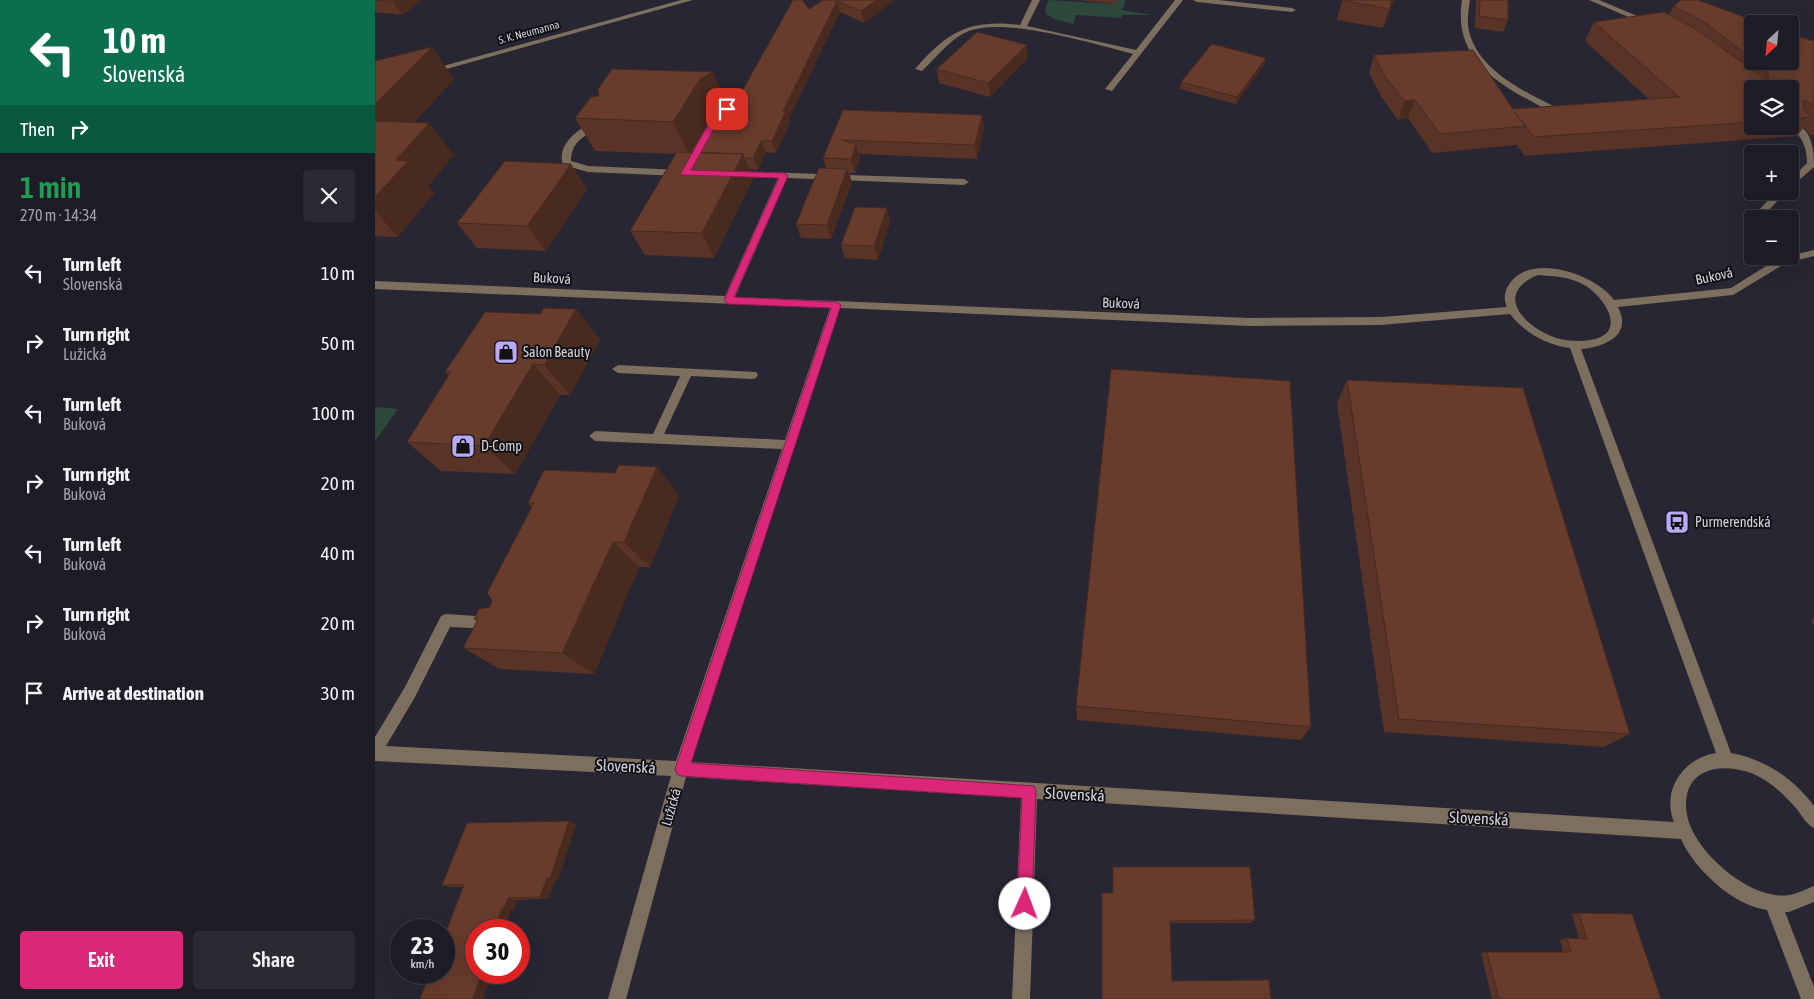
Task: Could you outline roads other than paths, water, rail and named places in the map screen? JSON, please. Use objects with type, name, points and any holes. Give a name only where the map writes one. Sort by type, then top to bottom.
[{"type":"street","name":"S. K. Neumanna","points":[[422,73],[689,0]]},
{"type":"street","points":[[1022,28],[1036,0]]},
{"type":"street","points":[[1109,89],[1179,0]]},
{"type":"street","points":[[1197,0],[1292,10]]},
{"type":"street","points":[[1466,0],[1464,23],[1467,39],[1478,58],[1505,82],[1556,111]]},
{"type":"street","points":[[1593,0],[1657,26]]},
{"type":"street","points":[[919,69],[958,34],[970,28],[1022,28],[1139,53]]},
{"type":"street","points":[[605,125],[591,126],[577,136],[565,154],[566,163],[588,169],[690,170]]},
{"type":"street","points":[[1799,126],[1814,129]]},
{"type":"street","points":[[1799,131],[1806,137],[1812,149],[1812,164],[1799,176]]},
{"type":"street","points":[[725,174],[964,182]]},
{"type":"street","points":[[728,300],[784,176]]},
{"type":"street","points":[[1764,210],[1774,200]]},
{"type":"street","name":"Buková","points":[[1799,255],[1814,253]]},
{"type":"street","name":"Buková","points":[[1613,304],[1733,290],[1770,265]]},
{"type":"street","points":[[1537,272],[1572,276],[1596,288],[1613,304],[1617,315],[1617,325],[1612,334],[1603,341],[1574,345],[1544,337],[1520,320],[1512,310],[1509,300],[1510,290],[1515,282],[1537,272]]},
{"type":"street","name":"Buková","points":[[375,285],[1133,318],[1284,322],[1415,320],[1512,310]]},
{"type":"street","name":"Lužická","points":[[617,999],[681,769],[836,305]]},
{"type":"street","points":[[1574,345],[1726,761]]},
{"type":"street","points":[[619,369],[752,375]]},
{"type":"street","points":[[656,440],[687,372]]},
{"type":"street","points":[[595,436],[789,445]]},
{"type":"street","points":[[375,752],[410,692],[446,620],[509,623]]},
{"type":"street","name":"Slovenská","points":[[375,752],[1685,831]]},
{"type":"street","points":[[1814,820],[1794,794],[1772,777],[1749,765],[1726,761],[1703,763],[1687,774],[1682,783],[1678,805],[1685,831],[1699,856],[1720,878],[1746,895],[1773,903],[1797,902],[1814,894]]},
{"type":"street","points":[[1021,999],[1029,791]]},
{"type":"street","points":[[1773,903],[1810,999]]},
{"type":"place","name":"Salon Beauty","points":[[506,352]]},
{"type":"place","name":"D-Comp","points":[[463,446]]},
{"type":"place","name":"Purmerendská","points":[[1677,522]]}]
